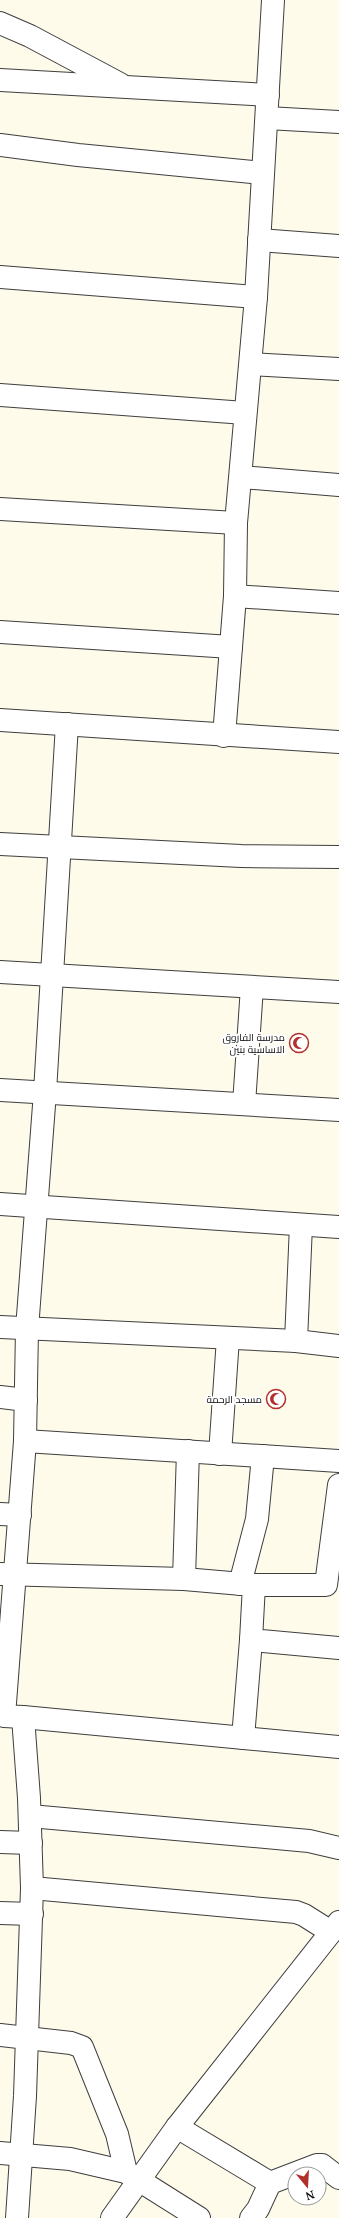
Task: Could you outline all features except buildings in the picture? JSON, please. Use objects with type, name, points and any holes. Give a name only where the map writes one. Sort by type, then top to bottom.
[{"type":"street","points":[[224,736],[235,596],[236,522],[256,296],[273,0]]},
{"type":"street","points":[[0,23],[30,36],[126,87]]},
{"type":"street","points":[[0,80],[268,95]]},
{"type":"street","points":[[267,118],[339,122]]},
{"type":"street","points":[[0,145],[78,155],[262,173]]},
{"type":"street","points":[[259,240],[339,246]]},
{"type":"street","points":[[0,277],[256,296]]},
{"type":"street","points":[[251,364],[339,369]]},
{"type":"street","points":[[0,395],[245,413]]},
{"type":"street","points":[[240,477],[339,485]]},
{"type":"street","points":[[0,509],[236,522]]},
{"type":"street","points":[[235,596],[339,603]]},
{"type":"street","points":[[0,632],[231,647]]},
{"type":"street","points":[[0,720],[224,736],[339,742]]},
{"type":"street","points":[[17,2218],[11,2153],[26,2038],[32,1888],[30,1816],[9,1716],[7,1574],[10,1514],[25,1440],[27,1329],[53,975],[67,724]]},
{"type":"street","points":[[0,844],[241,856],[339,857]]},
{"type":"street","points":[[0,972],[339,992]]},
{"type":"street","points":[[244,1104],[252,987]]},
{"type":"street","points":[[0,1090],[339,1110]]},
{"type":"street","points":[[0,1204],[339,1227]]},
{"type":"street","points":[[296,1341],[301,1225]]},
{"type":"street","points":[[0,1327],[296,1341],[339,1346]]},
{"type":"street","points":[[220,1454],[228,1338]]},
{"type":"street","points":[[0,1397],[26,1400]]},
{"type":"street","points":[[25,1440],[339,1461]]},
{"type":"street","points":[[184,1579],[188,1451]]},
{"type":"street","points":[[243,1738],[251,1640],[247,1584],[257,1519],[263,1456]]},
{"type":"street","points":[[7,1574],[184,1579],[247,1584],[332,1585],[339,1485]]},
{"type":"street","points":[[251,1640],[339,1648]]},
{"type":"street","points":[[9,1716],[339,1748]]},
{"type":"street","points":[[30,1816],[309,1841],[339,1848]]},
{"type":"street","points":[[0,1842],[31,1843]]},
{"type":"street","points":[[32,1888],[296,1912],[335,1927],[177,2127],[133,2176],[112,2218]]},
{"type":"street","points":[[0,1913],[32,1914]]},
{"type":"street","points":[[0,2035],[76,2044],[82,2047],[133,2176]]},
{"type":"street","points":[[177,2127],[270,2183]]},
{"type":"street","points":[[11,2153],[70,2159],[133,2176],[199,2218]]},
{"type":"street","points":[[251,2218],[258,2209],[270,2183],[316,2165],[322,2165],[339,2178]]},
{"type":"place","name":"مدرسة الفاروق الاساسية بنين","points":[[299,1043]]},
{"type":"place","name":"مسجد الرحمة","points":[[276,1399]]}]
